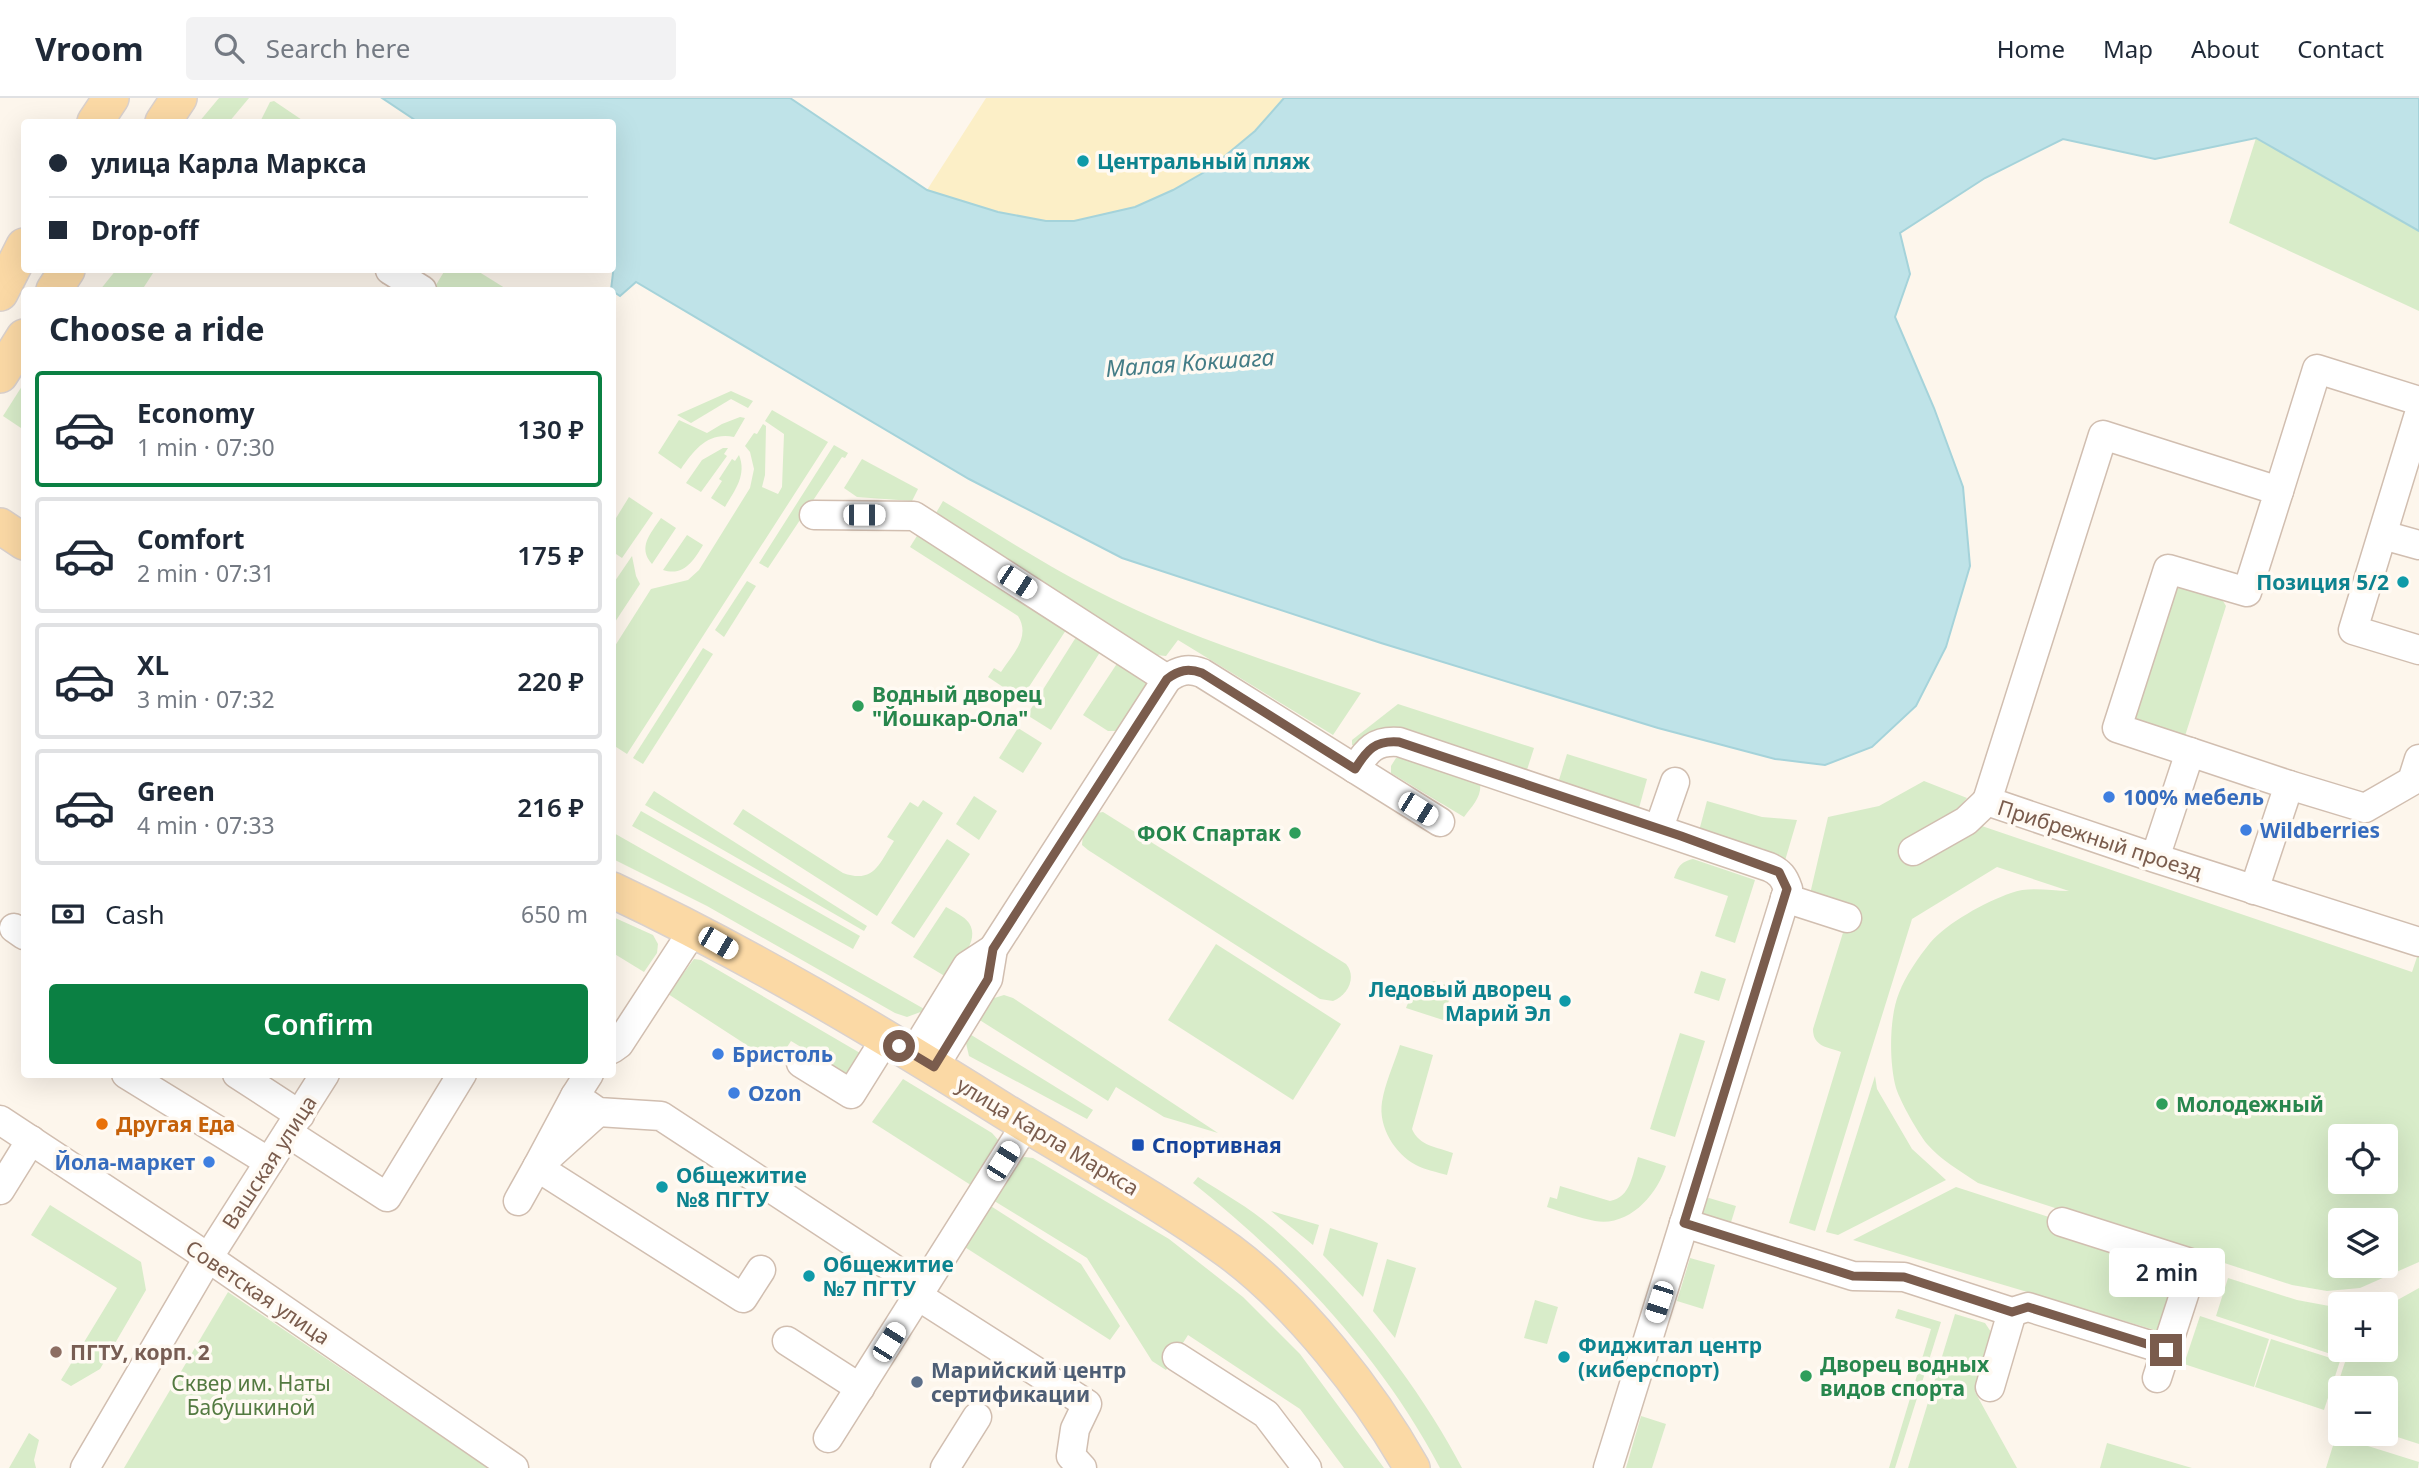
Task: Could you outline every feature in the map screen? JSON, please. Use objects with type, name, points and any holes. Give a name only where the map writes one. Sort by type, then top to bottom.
[{"type":"main road","points":[[97,119],[111,98]]},
{"type":"main road","points":[[165,119],[179,98]]},
{"type":"main road","points":[[0,293],[21,252]]},
{"type":"main road","points":[[0,375],[21,342]]},
{"type":"main road","points":[[0,526],[21,540]]},
{"type":"main road","name":"улица Карла Маркса","points":[[616,892],[694,929],[911,1053],[1153,1200],[1230,1252],[1275,1290],[1312,1330],[1362,1392],[1412,1468]]},
{"type":"street","points":[[395,273],[417,287]]},
{"type":"street","points":[[2419,401],[2317,369],[2247,592],[2168,569],[2117,729],[2365,807],[2412,781],[2419,759]]},
{"type":"street","points":[[2419,414],[2353,630],[2419,650]]},
{"type":"street","name":"Прибрежный проезд","points":[[2279,491],[2103,435],[1987,802],[2419,942]]},
{"type":"street","points":[[814,515],[914,516],[1167,679]]},
{"type":"street","points":[[2383,534],[2419,545]]},
{"type":"street","points":[[801,1063],[851,1094],[911,1053],[967,966],[993,949],[1167,679],[1177,672],[1192,670],[1202,673],[1440,822]]},
{"type":"street","points":[[1355,769],[1373,745],[1399,742],[1658,828],[1779,872],[1787,889],[1608,1468]]},
{"type":"street","points":[[2155,858],[2190,752]]},
{"type":"street","points":[[1658,828],[1675,782]]},
{"type":"street","points":[[2254,890],[2289,785]]},
{"type":"street","points":[[1913,851],[1966,821],[1987,802]]},
{"type":"street","points":[[1785,898],[1847,918]]},
{"type":"street","points":[[616,1046],[694,929]]},
{"type":"street","points":[[132,1078],[269,1162]]},
{"type":"street","points":[[242,1078],[294,1124],[387,1197],[460,1078]]},
{"type":"street","name":"Вашская улица","points":[[85,1468],[208,1258],[323,1078]]},
{"type":"street","points":[[582,1085],[598,1112]]},
{"type":"street","points":[[518,1201],[582,1085]]},
{"type":"street","points":[[537,1167],[598,1112],[660,1116],[1087,1404],[1075,1429],[1071,1456],[1082,1468]]},
{"type":"street","name":"Советская улица","points":[[0,1120],[208,1258],[514,1468]]},
{"type":"street","points":[[828,1438],[1026,1124]]},
{"type":"street","points":[[0,1190],[31,1140]]},
{"type":"street","points":[[537,1167],[743,1298],[761,1270]]},
{"type":"street","points":[[2062,1222],[2194,1264],[2157,1378]]},
{"type":"street","points":[[1684,1223],[1853,1276],[1904,1277],[2012,1312],[2028,1307],[2166,1350]]},
{"type":"street","points":[[1990,1388],[2012,1312]]},
{"type":"street","points":[[788,1341],[860,1388]]},
{"type":"street","points":[[1177,1357],[1266,1414],[1307,1468]]},
{"type":"street","points":[[945,1468],[977,1417]]},
{"type":"green space","points":[[219,98],[249,98],[232,119],[202,119]]},
{"type":"green space","points":[[274,101],[301,119],[262,119],[270,102]]},
{"type":"green space","points":[[2256,138],[2419,231],[2419,311],[2229,223]]},
{"type":"green space","points":[[114,273],[153,273],[144,287],[102,287]]},
{"type":"green space","points":[[443,273],[481,273],[503,287],[435,287]]},
{"type":"green space","points":[[21,388],[21,428],[3,416]]},
{"type":"green space","points":[[731,391],[753,401],[748,408],[731,399],[691,423],[677,415]]},
{"type":"green space","points":[[772,410],[828,442],[627,754],[616,747],[616,644],[651,589],[688,580],[699,570],[750,488],[754,469],[750,452],[745,446],[763,424],[766,426],[765,475],[762,487],[778,494],[782,487],[784,434],[765,421]]},
{"type":"green space","points":[[740,417],[745,418],[734,437],[709,440],[697,449],[681,469],[658,453],[679,420],[707,433]]},
{"type":"green space","points":[[834,445],[848,453],[845,458],[842,457],[768,568],[759,563]]},
{"type":"green space","points":[[728,448],[724,454],[727,456],[701,492],[686,483],[702,460]]},
{"type":"green space","points":[[739,455],[741,476],[725,507],[711,498],[732,459],[735,461]]},
{"type":"green space","points":[[862,459],[918,489],[912,501],[857,497],[844,488]]},
{"type":"green space","points":[[629,497],[653,513],[622,558],[616,554],[616,518]]},
{"type":"green space","points":[[943,501],[1053,568],[1124,604],[1224,646],[1361,693],[1333,735],[1178,640],[1166,656],[1156,655],[936,513]]},
{"type":"green space","points":[[661,518],[676,528],[652,564],[646,552],[647,540]]},
{"type":"green space","points":[[920,531],[1068,627],[1021,699],[988,677],[994,668],[1001,672],[1019,645],[1023,631],[1018,616],[910,547]]},
{"type":"green space","points":[[687,535],[703,545],[696,556],[683,569],[670,572],[663,570]]},
{"type":"green space","points":[[632,556],[640,584],[616,620],[616,580]]},
{"type":"green space","points":[[747,581],[756,586],[724,637],[715,630]]},
{"type":"green space","points":[[2180,582],[2220,596],[2226,606],[2185,736],[2126,717],[2166,589]]},
{"type":"green space","points":[[1078,634],[1102,649],[1051,730],[1027,715]]},
{"type":"green space","points":[[703,648],[713,654],[643,764],[633,758]]},
{"type":"green space","points":[[1120,659],[1146,679],[1147,684],[1120,731],[1108,731],[1083,715]]},
{"type":"green space","points":[[1398,704],[1534,748],[1526,773],[1352,745],[1352,740]]},
{"type":"green space","points":[[1018,728],[1042,743],[1023,773],[999,758]]},
{"type":"green space","points":[[1567,754],[1647,779],[1639,808],[1558,783]]},
{"type":"green space","points":[[1404,755],[1479,778],[1479,794],[1464,817],[1391,773],[1391,766],[1396,758]]},
{"type":"green space","name":"Молодежный","points":[[1924,781],[1967,798],[1945,825],[1976,824],[2412,972],[2419,951],[2419,1262],[2398,1271],[2398,1208],[2328,1208],[2328,1278],[2383,1278],[2360,1288],[2327,1291],[2292,1285],[1978,1183],[1932,1150],[1905,1109],[1894,1078],[1892,1027],[1896,1003],[1905,980],[1937,935],[1978,908],[2018,891],[2069,891],[1997,867],[1912,919],[1815,1231],[1789,1223],[1841,1052],[1818,1043],[1813,1029],[1851,907],[1810,894],[1828,817],[1879,806]]},
{"type":"green space","points":[[654,791],[867,926],[864,931],[645,805]]},
{"type":"green space","points":[[974,796],[997,811],[979,840],[956,824]]},
{"type":"green space","points":[[923,800],[943,813],[877,916],[733,824],[743,809],[843,873],[862,876],[874,870],[884,857],[894,841],[887,837],[910,802],[918,807]]},
{"type":"green space","points":[[1707,801],[1762,817],[1797,820],[1784,864],[1762,857],[1764,849],[1699,831]]},
{"type":"green space","points":[[641,811],[860,936],[853,949],[632,826]]},
{"type":"green space","points":[[1103,812],[1346,964],[1351,974],[1347,990],[1333,1001],[1320,999],[1088,850],[1082,845],[1083,834],[1097,813]]},
{"type":"green space","points":[[616,834],[926,1010],[907,1017],[895,1013],[707,906],[616,860]]},
{"type":"green space","points":[[947,839],[970,854],[914,938],[891,923]]},
{"type":"green space","points":[[1693,859],[1755,880],[1735,943],[1715,936],[1728,896],[1674,878],[1680,866]]},
{"type":"green space","points":[[946,907],[964,918],[972,930],[970,945],[948,978],[913,957]]},
{"type":"green space","points":[[616,918],[653,935],[658,944],[657,953],[644,972],[616,955]]},
{"type":"green space","points":[[1216,944],[1341,1024],[1293,1100],[1168,1020]]},
{"type":"green space","points":[[694,959],[701,960],[860,1053],[865,1063],[847,1075],[791,1041],[776,1064],[668,994]]},
{"type":"green space","points":[[1701,971],[1726,979],[1719,1001],[1694,993]]},
{"type":"green space","points":[[1434,981],[1453,987],[1443,1020],[1406,1008],[1416,990]]},
{"type":"green space","points":[[1004,995],[1013,998],[1218,1133],[1164,1117],[1116,1087],[1108,1101],[978,1019],[991,999]]},
{"type":"green space","points":[[968,1033],[1093,1110],[1087,1119],[969,1056],[965,1039]]},
{"type":"green space","points":[[1680,1033],[1705,1041],[1675,1137],[1650,1129]]},
{"type":"green space","points":[[1400,1045],[1433,1055],[1412,1129],[1424,1142],[1453,1153],[1447,1175],[1408,1160],[1395,1147],[1385,1130],[1382,1102]]},
{"type":"green space","points":[[1875,1076],[1877,1089],[1912,1149],[1946,1180],[1838,1235],[1826,1232]]},
{"type":"green space","points":[[903,1079],[992,1133],[999,1141],[977,1189],[872,1122]]},
{"type":"green space","points":[[1638,1157],[1666,1166],[1649,1198],[1630,1214],[1607,1222],[1595,1221],[1547,1207],[1550,1197],[1557,1199],[1560,1186],[1610,1201],[1617,1199],[1630,1184]]},
{"type":"green space","points":[[1033,1158],[1169,1239],[1243,1297],[1300,1354],[1384,1468],[1344,1468],[1300,1409],[1188,1335],[1166,1370],[1152,1361],[1087,1258],[991,1199],[1018,1159]]},
{"type":"green space","points":[[1198,1177],[1264,1221],[1300,1252],[1353,1309],[1424,1404],[1462,1468],[1440,1468],[1417,1427],[1362,1349],[1299,1278],[1230,1213],[1193,1183]]},
{"type":"green space","points":[[1956,1187],[2061,1221],[2057,1233],[2185,1276],[2168,1334],[1853,1240]]},
{"type":"green space","points":[[1705,1199],[1736,1206],[1728,1232],[1699,1219]]},
{"type":"green space","points":[[986,1203],[1081,1264],[1120,1326],[1110,1340],[960,1244]]},
{"type":"green space","points":[[50,1205],[141,1262],[146,1290],[100,1369],[71,1386],[61,1380],[117,1288],[31,1235]]},
{"type":"green space","points":[[1271,1211],[1319,1225],[1313,1245]]},
{"type":"green space","points":[[1330,1228],[1378,1243],[1363,1297],[1323,1255]]},
{"type":"green space","points":[[1690,1258],[1715,1265],[1703,1309],[1677,1301]]},
{"type":"green space","points":[[1387,1259],[1416,1268],[1395,1338],[1373,1311]]},
{"type":"green space","points":[[2228,1278],[2297,1300],[2328,1306],[2328,1353],[2216,1316]]},
{"type":"green space","points":[[2419,1288],[2419,1444],[2398,1437],[2398,1376],[2340,1376],[2345,1362],[2398,1362],[2398,1300]]},
{"type":"green space","name":"Сквер им. Наты Бабушкиной","points":[[228,1292],[488,1468],[124,1468]]},
{"type":"green space","points":[[1535,1300],[1558,1307],[1547,1344],[1524,1338]]},
{"type":"green space","points":[[1898,1309],[1941,1322],[1895,1468],[1889,1468],[1931,1329],[1895,1318]]},
{"type":"green space","points":[[1955,1314],[1985,1323],[1993,1335],[1975,1392],[2017,1468],[1908,1468]]},
{"type":"green space","points":[[2200,1316],[2269,1339],[2254,1387],[2184,1364]]},
{"type":"green space","points":[[2271,1339],[2328,1357],[2328,1362],[2340,1362],[2335,1376],[2328,1376],[2328,1398],[2324,1410],[2255,1387]]},
{"type":"green space","points":[[1641,1416],[1666,1424],[1652,1468],[1626,1468]]},
{"type":"green space","points":[[29,1433],[39,1440],[34,1460],[36,1468],[9,1468]]},
{"type":"green space","points":[[2107,1443],[2192,1468],[2100,1468]]},
{"type":"green space","points":[[2333,1446],[2368,1446],[2419,1462],[2418,1468],[2326,1468]]},
{"type":"sand","name":"Центральный пляж","points":[[986,98],[1284,98],[1238,146],[1210,168],[1178,187],[1112,215],[1078,221],[1045,221],[1000,212],[927,190]]},
{"type":"water","name":"Малая Кокшага","points":[[382,98],[790,98],[927,190],[998,212],[1046,221],[1074,221],[1135,207],[1208,170],[1255,131],[1284,98],[2419,98],[2419,231],[2256,138],[2155,159],[2063,139],[1985,178],[1900,233],[1910,274],[1895,317],[1934,408],[1963,487],[1970,566],[1946,647],[1916,706],[1872,747],[1825,765],[1775,759],[1658,728],[1381,643],[1122,558],[969,479],[636,282],[620,296],[616,293],[616,287],[611,287],[613,273],[616,273],[616,119],[414,119]]},
{"type":"place","name":"Центральный пляж","points":[[1083,161]]},
{"type":"place","name":"Позиция 5/2","points":[[2403,582]]},
{"type":"place","name":"Водный дворец \"Йошкар-Ола\"","points":[[858,706]]},
{"type":"place","name":"100% мебель","points":[[2109,797]]},
{"type":"place","name":"Wildberries","points":[[2246,830]]},
{"type":"place","name":"ФОК Спартак","points":[[1295,833]]},
{"type":"place","name":"Ледовый дворец Марий Эл","points":[[1565,1001]]},
{"type":"place","name":"Бристоль","points":[[718,1054]]},
{"type":"place","name":"Ozon","points":[[734,1093]]},
{"type":"place","name":"Молодежный","points":[[2162,1104]]},
{"type":"place","name":"Другая Еда","points":[[102,1124]]},
{"type":"place","name":"Спортивная","points":[[1138,1145]]},
{"type":"place","name":"Йола-маркет","points":[[209,1162]]},
{"type":"place","name":"Общежитие №8 ПГТУ","points":[[662,1187]]},
{"type":"place","name":"Общежитие №7 ПГТУ","points":[[809,1276]]},
{"type":"place","name":"ПГТУ, корп. 2","points":[[56,1352]]},
{"type":"place","name":"Фиджитал центр (киберспорт)","points":[[1564,1357]]},
{"type":"place","name":"Дворец водных видов спорта","points":[[1806,1376]]},
{"type":"place","name":"Марийский центр сертификации","points":[[917,1382]]},
{"type":"route","points":[[899,1046],[934,1067],[988,979],[993,949],[1167,679],[1177,672],[1192,670],[1202,673],[1355,769],[1373,745],[1399,742],[1681,836],[1779,872],[1785,879],[1787,889],[1684,1223],[1853,1276],[1904,1277],[2012,1312],[2028,1307],[2166,1350]]}]
